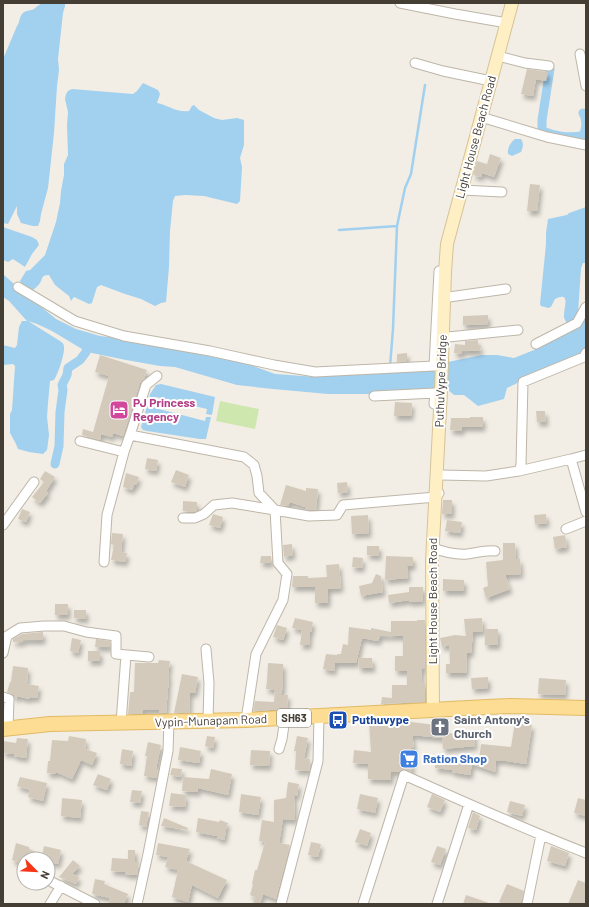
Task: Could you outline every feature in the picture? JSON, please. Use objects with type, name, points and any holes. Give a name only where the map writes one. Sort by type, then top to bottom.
[{"type":"main road","name":"Light House Beach Road","points":[[445,266],[447,244],[512,3]]},
{"type":"main road","name":"PuthuVype Bridge","points":[[436,494],[445,266]]},
{"type":"main road","name":"Light House Beach Road","points":[[433,711],[433,548],[436,494]]},
{"type":"main road","name":"Vypin-Munapam Road","points":[[6,729],[50,724],[246,720],[505,706],[586,708]]},
{"type":"street","points":[[400,3],[507,23]]},
{"type":"street","points":[[580,54],[586,86]]},
{"type":"street","points":[[498,56],[525,63],[549,66]]},
{"type":"street","points":[[415,63],[491,82]]},
{"type":"street","points":[[481,117],[547,137],[586,145]]},
{"type":"street","points":[[462,190],[502,192]]},
{"type":"street","points":[[18,287],[75,321],[124,336],[315,372],[434,366],[440,265],[450,266],[446,362]]},
{"type":"street","points":[[449,297],[506,289]]},
{"type":"street","points":[[536,344],[577,323],[586,307]]},
{"type":"street","points":[[448,337],[518,330]]},
{"type":"street","points":[[519,471],[521,465],[523,382],[584,357],[586,353]]},
{"type":"street","points":[[104,562],[107,515],[124,452],[146,385],[157,376]]},
{"type":"street","points":[[374,396],[435,392],[430,492],[436,494]]},
{"type":"street","points":[[183,518],[195,518],[204,514],[214,505],[232,503],[309,516],[337,515],[343,505],[436,494],[440,491],[445,394]]},
{"type":"street","points":[[130,435],[244,457],[254,465],[259,492],[275,510],[278,562],[287,574],[283,600],[256,654],[246,720]]},
{"type":"street","points":[[80,441],[124,452]]},
{"type":"street","points":[[441,475],[486,476],[519,471],[586,455]]},
{"type":"street","points":[[571,459],[586,512]]},
{"type":"street","points":[[3,525],[34,482]]},
{"type":"street","points":[[566,529],[586,521]]},
{"type":"street","points":[[433,548],[445,552],[464,554],[495,551]]},
{"type":"street","points":[[3,653],[7,636],[20,628],[64,626],[86,632],[116,636],[116,654],[149,656]]},
{"type":"street","points":[[206,649],[210,683],[208,721]]},
{"type":"street","points":[[121,723],[126,655]]},
{"type":"street","points":[[3,697],[9,699],[6,729]]},
{"type":"street","points":[[281,904],[318,761],[318,716]]},
{"type":"street","points":[[279,749],[285,718]]},
{"type":"street","points":[[136,904],[148,854],[168,751],[169,722]]},
{"type":"street","points":[[363,904],[404,775],[586,853]]},
{"type":"street","points":[[437,904],[469,804]]},
{"type":"street","points":[[527,904],[541,835]]},
{"type":"street","points":[[56,884],[96,904]]},
{"type":"street","points":[[50,904],[61,886]]},
{"type":"green space","points":[[220,401],[259,409],[255,429],[216,421]]},
{"type":"water","points":[[42,3],[65,3],[58,59],[59,70],[48,188],[38,226],[21,223],[17,214],[17,206],[8,224],[3,223],[3,59],[22,14],[26,11],[34,9]]},
{"type":"water","points":[[143,83],[158,90],[160,94],[157,103],[177,110],[185,111],[189,111],[194,105],[199,110],[214,118],[222,120],[237,118],[244,120],[244,145],[240,158],[242,167],[240,201],[237,204],[204,196],[175,196],[173,201],[170,231],[166,302],[155,306],[141,299],[101,285],[97,287],[92,303],[89,304],[74,297],[71,301],[69,296],[55,285],[49,275],[43,276],[39,284],[32,291],[24,286],[20,281],[26,271],[30,270],[45,255],[56,222],[64,175],[64,164],[68,155],[68,112],[65,99],[66,94],[72,89],[133,94]]},
{"type":"water","points":[[515,139],[521,139],[523,142],[523,147],[521,152],[512,156],[508,154],[508,150],[511,143]]},
{"type":"water","points":[[586,207],[586,263],[583,263],[581,268],[579,316],[567,324],[564,317],[565,298],[560,297],[555,299],[551,307],[548,308],[541,306],[540,304],[548,219],[567,215]]},
{"type":"water","points":[[3,227],[37,240],[39,245],[25,267],[13,259],[8,262],[3,260]]},
{"type":"water","points":[[3,274],[56,319],[76,329],[100,336],[149,342],[242,362],[275,374],[317,377],[448,362],[482,355],[497,355],[514,358],[534,350],[586,312],[586,349],[579,356],[507,388],[504,399],[478,406],[464,395],[454,395],[448,390],[390,394],[328,394],[237,385],[175,367],[160,366],[87,352],[52,331],[28,321],[63,343],[64,346],[62,359],[57,373],[54,380],[50,381],[47,417],[49,435],[47,450],[43,454],[18,449],[10,433],[10,414],[12,410],[15,366],[13,364],[3,365],[3,345],[15,348],[17,345],[19,327],[22,321],[27,321],[9,301],[3,297]]},
{"type":"water","points":[[161,384],[215,397],[212,415],[206,414],[207,409],[156,397],[154,402],[149,400],[150,394],[156,385]]},
{"type":"water","points":[[148,403],[153,404],[153,407],[155,408],[205,421],[206,417],[211,417],[206,439],[143,430],[141,427]]},
{"type":"building","points":[[527,69],[548,72],[546,81],[536,79],[533,96],[521,94]]},
{"type":"building","points":[[490,154],[501,158],[494,177],[482,173],[481,177],[473,175],[477,161],[487,164]]},
{"type":"building","points":[[530,184],[540,185],[537,211],[527,211]]},
{"type":"building","points":[[488,315],[488,324],[463,325],[463,316]]},
{"type":"building","points":[[478,340],[478,346],[481,346],[480,351],[462,351],[462,354],[454,353],[455,344],[465,345],[465,341]]},
{"type":"building","points":[[407,353],[407,361],[397,362],[397,354]]},
{"type":"building","points":[[100,355],[147,370],[144,379],[140,383],[123,436],[113,433],[112,437],[101,434],[100,440],[82,435],[83,429],[93,432],[109,376],[95,372]]},
{"type":"building","points":[[395,402],[412,403],[411,416],[394,416]]},
{"type":"building","points":[[536,411],[545,411],[546,422],[537,422]]},
{"type":"building","points":[[483,417],[483,427],[462,427],[462,431],[450,430],[451,418]]},
{"type":"building","points":[[147,458],[158,460],[156,471],[145,469]]},
{"type":"building","points":[[176,470],[189,475],[185,487],[171,482]]},
{"type":"building","points":[[45,471],[55,477],[46,491],[48,493],[40,503],[32,497],[44,482],[40,479]]},
{"type":"building","points":[[126,473],[139,477],[132,490],[123,487]]},
{"type":"building","points":[[347,482],[348,492],[338,493],[337,483]]},
{"type":"building","points":[[286,485],[306,491],[306,488],[318,489],[316,510],[305,509],[305,507],[290,502],[288,506],[280,505]]},
{"type":"building","points":[[443,500],[452,500],[452,514],[442,514]]},
{"type":"building","points":[[183,501],[197,502],[197,511],[183,511]]},
{"type":"building","points":[[22,509],[30,512],[26,522],[18,519]]},
{"type":"building","points":[[213,514],[223,517],[220,528],[209,525]]},
{"type":"building","points":[[546,514],[547,523],[535,524],[534,515]]},
{"type":"building","points":[[368,515],[369,533],[352,534],[351,516]]},
{"type":"building","points":[[447,520],[462,522],[460,533],[445,531]]},
{"type":"building","points":[[112,533],[123,534],[121,552],[127,553],[125,562],[111,560],[114,545],[111,544]]},
{"type":"building","points":[[565,535],[567,547],[555,549],[553,537]]},
{"type":"building","points":[[503,543],[515,543],[516,559],[520,559],[521,574],[505,575],[510,589],[486,598],[483,588],[488,586],[486,562],[503,560]]},
{"type":"building","points":[[292,544],[293,555],[284,557],[283,545]]},
{"type":"building","points":[[367,546],[379,546],[379,556],[367,555]]},
{"type":"building","points":[[261,556],[271,556],[271,563],[260,563]]},
{"type":"building","points":[[386,556],[413,557],[413,566],[407,566],[408,578],[385,580]]},
{"type":"building","points":[[353,557],[363,558],[362,568],[352,567]]},
{"type":"building","points":[[339,564],[341,588],[328,589],[328,603],[315,603],[315,587],[292,587],[293,576],[308,576],[308,578],[327,577],[326,565]]},
{"type":"building","points":[[376,574],[381,576],[383,592],[361,596],[359,586],[372,583]]},
{"type":"building","points":[[443,579],[464,580],[464,591],[443,591]]},
{"type":"building","points":[[409,587],[423,587],[423,601],[409,602],[409,600],[389,603],[388,595],[409,592]]},
{"type":"building","points":[[55,604],[68,604],[68,615],[55,615]]},
{"type":"building","points":[[74,610],[86,610],[86,619],[74,618]]},
{"type":"building","points":[[295,618],[313,622],[310,632],[309,645],[300,645],[302,630],[292,628]]},
{"type":"building","points":[[482,618],[483,631],[473,632],[471,653],[467,652],[466,673],[446,673],[446,664],[450,664],[449,645],[442,647],[440,638],[455,635],[466,636],[464,619]]},
{"type":"building","points":[[425,620],[424,669],[422,669],[421,682],[425,682],[425,702],[381,704],[382,697],[392,698],[392,685],[407,685],[407,671],[395,671],[395,656],[403,656],[403,636],[380,636],[378,641],[362,638],[356,663],[335,663],[334,671],[323,669],[326,654],[341,654],[343,644],[348,645],[349,627],[371,630],[371,628],[391,632],[391,621]]},
{"type":"building","points":[[277,625],[287,628],[283,640],[273,637]]},
{"type":"building","points":[[485,629],[498,629],[498,645],[485,645]]},
{"type":"building","points":[[43,632],[43,640],[23,640],[23,642],[13,642],[13,639],[22,634]]},
{"type":"building","points":[[72,638],[81,640],[78,653],[70,651]]},
{"type":"building","points":[[96,639],[110,641],[110,647],[95,647]]},
{"type":"building","points":[[88,651],[100,651],[100,661],[88,661]]},
{"type":"building","points":[[358,658],[372,658],[373,668],[359,668]]},
{"type":"building","points":[[159,660],[170,661],[166,713],[159,712],[159,710],[143,710],[143,714],[128,714],[130,692],[134,692],[135,663],[158,663]]},
{"type":"building","points":[[268,663],[283,664],[283,686],[281,695],[288,695],[287,709],[253,711],[255,701],[274,702],[275,690],[266,689]]},
{"type":"building","points":[[13,666],[28,668],[27,684],[39,686],[37,698],[30,697],[29,699],[17,696],[15,699],[14,695],[7,692],[11,682]]},
{"type":"building","points":[[182,674],[198,677],[195,693],[190,693],[189,713],[174,713]]},
{"type":"building","points":[[488,677],[488,688],[472,689],[471,678]]},
{"type":"building","points":[[539,678],[566,680],[565,695],[538,694]]},
{"type":"building","points":[[411,720],[411,722],[436,725],[436,720],[444,721],[443,734],[474,731],[475,746],[443,749],[442,738],[412,735],[414,748],[411,748],[412,772],[403,769],[399,772],[391,772],[391,780],[368,779],[368,764],[353,763],[354,750],[371,752],[369,723]]},
{"type":"building","points":[[515,722],[532,725],[526,764],[496,760],[495,772],[472,764],[470,775],[452,772],[452,770],[435,768],[436,754],[479,760],[481,744],[511,747]]},
{"type":"building","points":[[69,736],[86,739],[85,749],[97,753],[92,765],[81,760],[72,779],[56,772],[56,774],[47,773],[52,740],[68,741]]},
{"type":"building","points":[[207,736],[215,737],[213,748],[205,746]]},
{"type":"building","points":[[297,736],[308,738],[304,758],[310,759],[309,771],[295,770],[296,751],[294,751]]},
{"type":"building","points":[[17,738],[28,739],[26,758],[14,756],[14,754],[3,753],[3,741],[16,743]]},
{"type":"building","points":[[148,742],[161,745],[156,769],[158,769],[157,778],[144,776],[147,756],[145,756]]},
{"type":"building","points":[[180,747],[201,751],[199,763],[178,760]]},
{"type":"building","points":[[122,749],[133,751],[131,766],[120,764]]},
{"type":"building","points":[[251,750],[270,751],[269,766],[250,765]]},
{"type":"building","points":[[172,768],[182,769],[181,777],[170,775]]},
{"type":"building","points":[[211,769],[232,774],[228,795],[198,788],[198,792],[182,791],[183,777],[209,779]]},
{"type":"building","points":[[98,774],[111,779],[107,790],[93,785]]},
{"type":"building","points":[[20,777],[47,783],[43,801],[28,797],[30,790],[17,786]]},
{"type":"building","points":[[288,782],[299,784],[297,796],[294,795],[295,820],[283,819],[279,843],[290,845],[276,899],[263,894],[260,904],[253,904],[255,897],[250,895],[252,884],[255,870],[257,870],[265,842],[259,841],[262,820],[274,822],[274,800],[286,798]]},
{"type":"building","points":[[132,790],[142,791],[140,803],[130,802]]},
{"type":"building","points":[[171,793],[186,795],[185,807],[169,806]]},
{"type":"building","points":[[241,794],[261,797],[258,815],[239,812]]},
{"type":"building","points":[[360,794],[378,798],[375,813],[357,809]]},
{"type":"building","points":[[432,794],[445,800],[440,812],[427,807]]},
{"type":"building","points":[[62,798],[82,800],[80,818],[61,816]]},
{"type":"building","points":[[578,798],[586,800],[586,816],[574,813]]},
{"type":"building","points":[[510,801],[525,805],[522,816],[507,812]]},
{"type":"building","points":[[141,811],[149,812],[146,827],[139,825]]},
{"type":"building","points":[[473,812],[480,816],[476,830],[468,828]]},
{"type":"building","points":[[164,818],[188,828],[187,830],[161,826]]},
{"type":"building","points":[[198,818],[219,822],[220,820],[228,823],[224,840],[217,838],[217,836],[196,832]]},
{"type":"building","points":[[360,829],[371,833],[367,846],[355,842]]},
{"type":"building","points":[[311,842],[321,844],[318,857],[308,855]]},
{"type":"building","points":[[16,843],[29,847],[29,849],[33,851],[16,851],[16,861],[12,860]]},
{"type":"building","points":[[158,843],[190,849],[186,861],[227,880],[218,898],[192,885],[188,902],[172,897],[178,870],[165,867],[168,857],[156,855]]},
{"type":"building","points":[[44,846],[61,850],[58,864],[56,864],[56,851],[43,851]]},
{"type":"building","points":[[437,846],[446,849],[440,865],[431,862]]},
{"type":"building","points":[[551,846],[569,853],[565,866],[547,861]]},
{"type":"building","points":[[128,850],[135,850],[135,862],[139,862],[137,875],[111,871],[112,858],[128,859]]},
{"type":"building","points":[[73,860],[80,866],[72,874],[79,877],[76,884],[59,877]]},
{"type":"building","points":[[95,879],[105,881],[104,884],[128,894],[124,904],[108,904],[110,898],[92,894]]},
{"type":"building","points":[[578,880],[586,883],[586,904],[568,904]]},
{"type":"building","points":[[507,884],[524,891],[520,904],[503,904],[499,902]]},
{"type":"building","points":[[466,895],[489,903],[463,904]]},
{"type":"waterway","points":[[550,69],[542,120],[542,131],[574,137],[584,135],[586,125]]},
{"type":"waterway","points":[[397,226],[405,188],[411,174],[425,85]]},
{"type":"waterway","points":[[583,113],[586,124]]},
{"type":"waterway","points":[[339,230],[397,226],[390,366]]},
{"type":"waterway","points":[[55,464],[59,446],[60,412],[63,390],[62,385],[67,375],[68,368],[80,360],[86,352],[89,342]]},
{"type":"place","name":"PJ Princess Regency","points":[[119,410]]},
{"type":"place","name":"Puthuvype","points":[[338,720]]},
{"type":"place","name":"Saint Antony's Church","points":[[440,727]]},
{"type":"place","name":"Ration Shop","points":[[409,759]]}]
